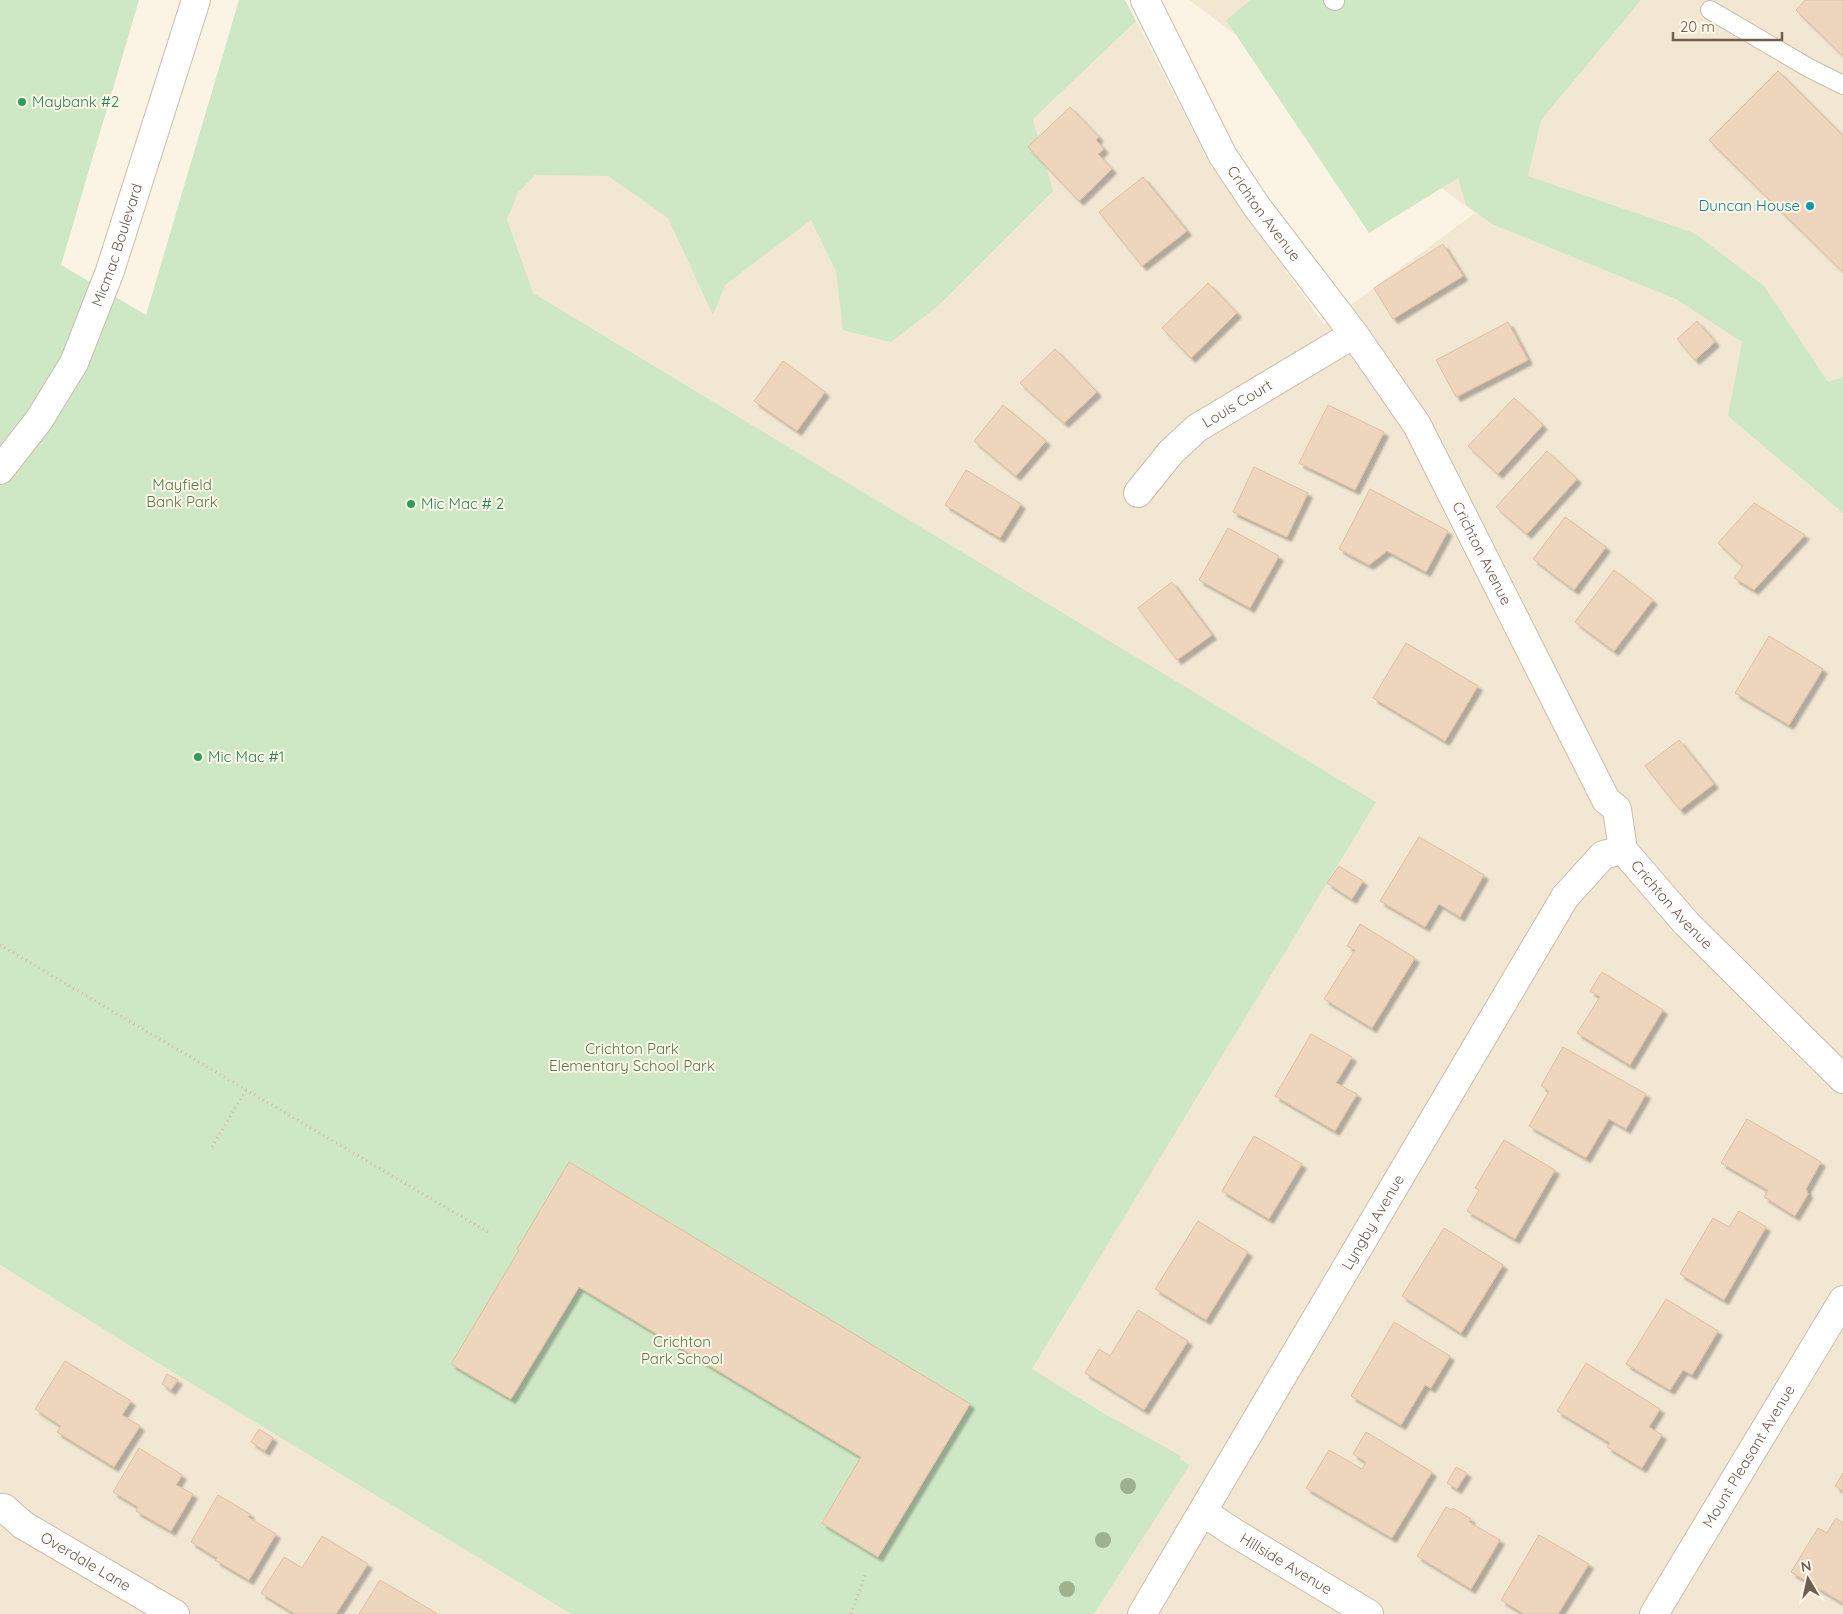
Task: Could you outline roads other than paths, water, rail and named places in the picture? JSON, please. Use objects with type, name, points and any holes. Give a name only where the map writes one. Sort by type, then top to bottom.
[{"type":"street","name":"Micmac Boulevard","points":[[0,470],[39,420],[74,363],[110,271],[196,0]]},
{"type":"street","name":"Crichton Avenue","points":[[1145,0],[1223,156],[1257,207],[1354,334],[1418,425],[1606,800],[1616,810],[1623,850],[1686,923],[1843,1080]]},
{"type":"street","name":"Louis Court","points":[[1138,493],[1171,452],[1197,428],[1354,334]]},
{"type":"street","name":"Lyngby Avenue","points":[[1142,1614],[1565,897],[1603,855],[1623,850]]},
{"type":"street","name":"Mount Pleasant Avenue","points":[[1654,1614],[1843,1300]]},
{"type":"street","name":"Overdale Lane","points":[[0,1508],[4,1508],[23,1525],[175,1614]]},
{"type":"street","name":"Hillside Avenue","points":[[1203,1512],[1370,1614]]},
{"type":"lane","points":[[1710,10],[1843,86]]},
{"type":"place","name":"Maybank #2","points":[[22,102]]},
{"type":"place","name":"Duncan House","points":[[1810,206]]},
{"type":"place","name":"Mic Mac # 2","points":[[411,504]]},
{"type":"place","name":"Mic Mac #1","points":[[198,757]]},
{"type":"park label","name":"Mayfield Bank Park","points":[[182,494]]},
{"type":"park label","name":"Crichton Park Elementary School Park","points":[[632,1058]]},
{"type":"park label","name":"Crichton Park School","points":[[682,1350]]}]
